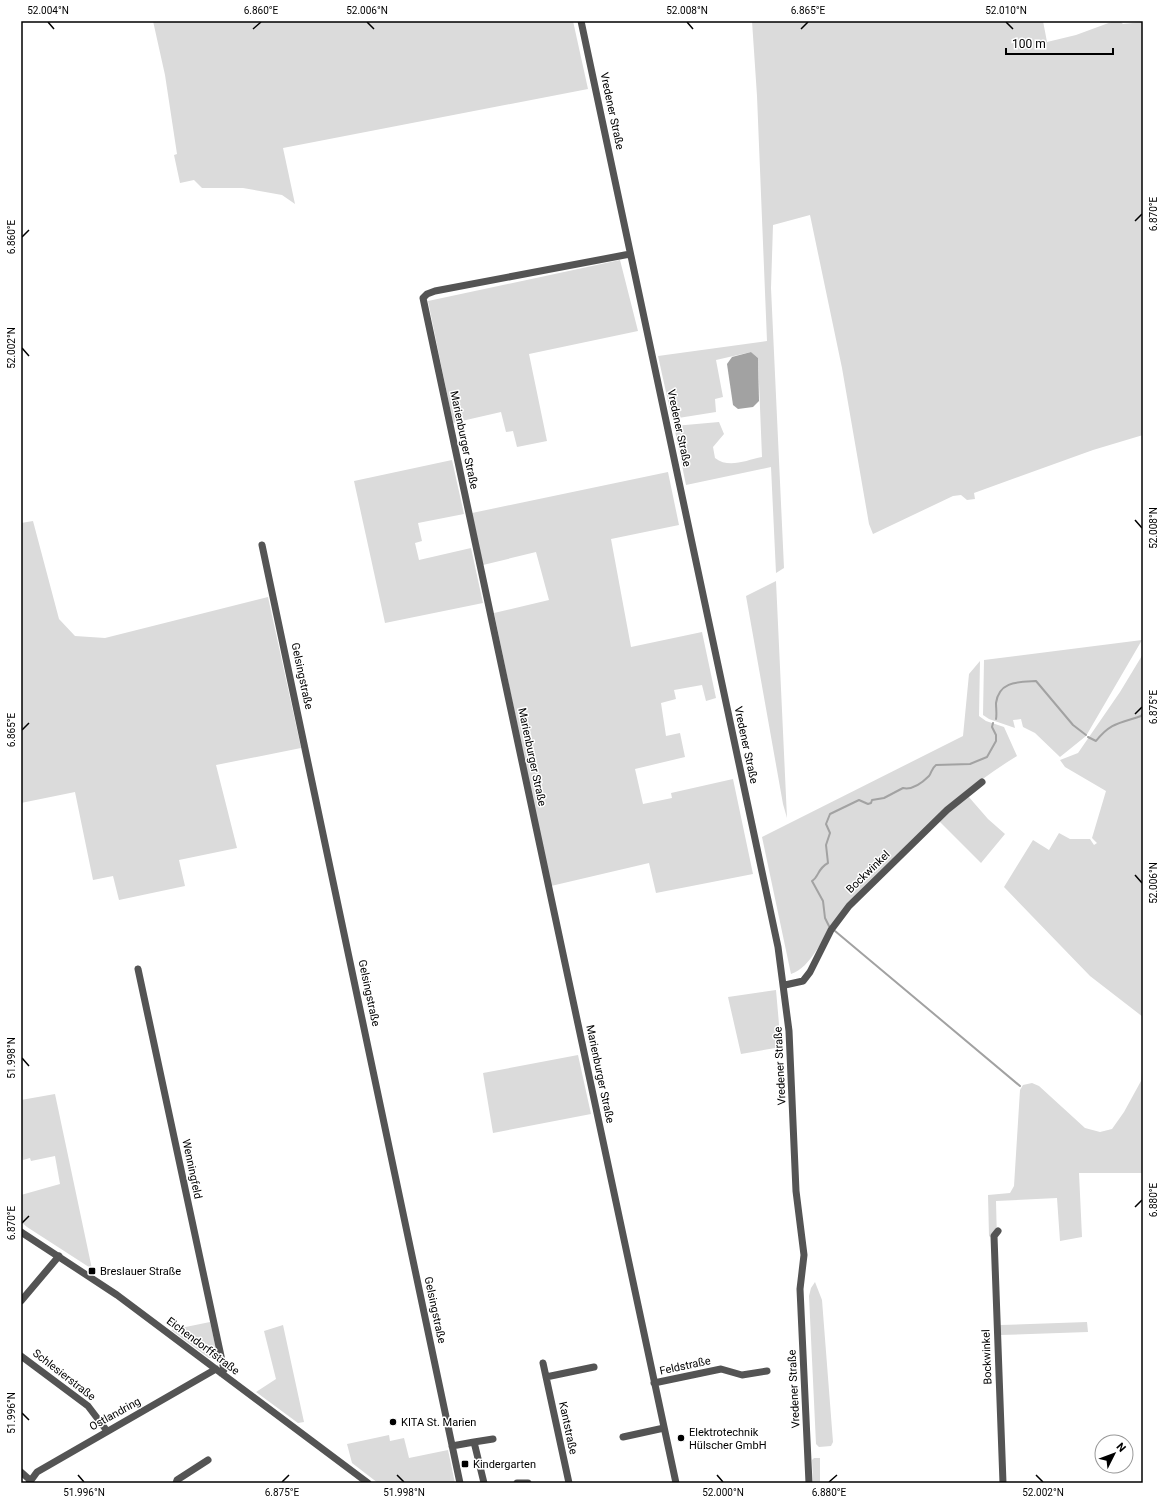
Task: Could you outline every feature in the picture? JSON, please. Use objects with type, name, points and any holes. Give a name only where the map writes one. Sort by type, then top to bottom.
[{"type":"street","name":"Vredener Straße","points":[[581,21],[778,947],[784,985],[789,1031],[796,1191],[804,1255],[800,1289],[809,1483]]},
{"type":"street","name":"Marienburger Straße","points":[[630,254],[435,292],[427,294],[423,298],[676,1483]]},
{"type":"street","name":"Gelsingstraße","points":[[262,545],[460,1483]]},
{"type":"street","name":"Bockwinkel","points":[[784,985],[803,981],[810,972],[832,930],[849,906],[947,810],[982,782]]},
{"type":"street","name":"Wenningfeld","points":[[138,968],[224,1370],[219,1371]]},
{"type":"street","name":"Bockwinkel","points":[[998,1231],[994,1236],[1003,1483]]},
{"type":"street","name":"Eichendorffstraße","points":[[21,1232],[117,1295],[368,1483]]},
{"type":"street","points":[[21,1301],[59,1256]]},
{"type":"street","name":"Schlesierstraße","points":[[21,1356],[88,1406],[107,1431]]},
{"type":"street","name":"Kantstraße","points":[[542,1363],[569,1483]]},
{"type":"street","points":[[546,1377],[594,1367]]},
{"type":"street","name":"Feldstraße","points":[[654,1383],[721,1370],[742,1375],[767,1372]]},
{"type":"street","name":"Ostlandring","points":[[29,1481],[37,1472],[107,1431],[219,1371]]},
{"type":"street","points":[[623,1437],[664,1428]]},
{"type":"street","points":[[452,1446],[493,1439]]},
{"type":"street","points":[[474,1442],[484,1483]]},
{"type":"street","points":[[176,1483],[177,1480],[208,1460]]},
{"type":"street","points":[[21,1472],[29,1481]]},
{"type":"street","points":[[518,1483],[528,1483]]},
{"type":"shaded area","points":[[153,21],[573,21],[588,89],[283,148],[295,204],[282,195],[243,188],[202,188],[194,180],[180,183],[174,155],[177,154],[165,75]]},
{"type":"shaded area","points":[[752,21],[1043,21],[1047,42],[1076,35],[1114,21],[1120,21],[1123,24],[1143,22],[1143,435],[1093,450],[974,493],[975,499],[967,500],[961,495],[953,496],[873,534],[869,524],[842,368],[810,215],[773,225],[771,288],[784,568],[776,573],[771,467],[686,485],[674,426],[719,422],[724,434],[713,447],[715,458],[726,463],[738,463],[762,457],[758,358],[751,352],[716,360],[723,397],[715,399],[716,412],[672,419],[658,356],[767,341],[757,96]]},
{"type":"shaded area","points":[[620,260],[638,331],[529,354],[547,441],[517,447],[513,431],[506,432],[501,412],[453,423],[428,301]]},
{"type":"shaded area","points":[[751,352],[758,358],[759,401],[753,407],[738,409],[733,405],[727,364],[732,357]]},
{"type":"shaded area","points":[[452,460],[464,514],[418,523],[422,541],[415,543],[419,560],[471,548],[483,603],[385,623],[354,481]]},
{"type":"shaded area","points":[[668,472],[679,525],[611,539],[631,647],[702,632],[716,698],[706,701],[702,685],[674,690],[676,699],[661,703],[666,736],[680,733],[685,757],[635,769],[643,804],[672,798],[671,793],[733,779],[753,874],[656,893],[649,863],[551,886],[494,613],[549,600],[536,552],[483,565],[472,513]]},
{"type":"shaded area","points":[[33,521],[59,619],[75,636],[105,638],[268,597],[301,748],[216,765],[237,848],[179,860],[185,886],[119,900],[113,876],[93,880],[75,792],[21,803],[21,523]]},
{"type":"shaded area","points":[[776,581],[787,818],[783,804],[746,596]]},
{"type":"shaded area","points":[[1142,640],[1086,736],[1060,757],[1035,733],[1023,727],[1021,719],[1013,720],[1015,728],[989,719],[983,715],[984,660]]},
{"type":"shaded area","points":[[1143,654],[1143,1017],[1090,976],[1004,887],[1033,840],[1049,850],[1059,833],[1070,839],[1090,839],[1094,845],[1097,843],[1092,838],[1106,791],[1065,767],[1060,760],[1078,753],[1120,692]]},
{"type":"shaded area","points":[[980,661],[979,716],[986,721],[1004,727],[1017,756],[972,787],[877,873],[836,919],[811,958],[798,971],[791,974],[762,837],[963,736],[969,674]]},
{"type":"shaded area","points":[[968,796],[988,819],[1005,834],[981,863],[939,821]]},
{"type":"shaded area","points":[[776,990],[781,1047],[741,1054],[728,997]]},
{"type":"shaded area","points":[[578,1055],[591,1114],[493,1133],[483,1073]]},
{"type":"shaded area","points":[[1143,1064],[1143,1173],[1079,1173],[1082,1237],[1060,1241],[1057,1198],[996,1201],[997,1242],[989,1236],[988,1195],[1010,1193],[1014,1186],[1020,1090],[1023,1085],[1032,1083],[1039,1086],[1085,1128],[1100,1132],[1112,1129],[1124,1112],[1141,1081]]},
{"type":"shaded area","points":[[55,1094],[92,1269],[21,1222],[21,1195],[60,1184],[55,1156],[31,1161],[30,1158],[23,1160],[21,1151],[21,1100]]},
{"type":"shaded area","points":[[815,1282],[822,1300],[833,1442],[831,1446],[819,1447],[816,1444],[809,1296],[811,1288]]},
{"type":"shaded area","points":[[210,1322],[217,1353],[213,1358],[209,1358],[171,1330]]},
{"type":"shaded area","points":[[1087,1322],[1088,1332],[1000,1335],[1000,1325]]},
{"type":"shaded area","points":[[283,1325],[304,1422],[298,1423],[256,1392],[276,1379],[264,1331]]},
{"type":"shaded area","points":[[389,1435],[390,1441],[404,1438],[409,1458],[448,1450],[455,1483],[378,1483],[352,1463],[347,1444]]},
{"type":"shaded area","points":[[814,1458],[820,1458],[820,1483],[813,1483],[812,1460]]},
{"type":"waterway","points":[[996,719],[996,703],[1001,690],[1010,684],[1036,681],[1073,725],[1086,735]]},
{"type":"waterway","points":[[1088,737],[1096,741],[1107,730],[1117,724],[1141,716],[1143,713]]},
{"type":"waterway","points":[[830,928],[825,918],[823,901],[812,881],[824,865],[828,863],[826,845],[830,833],[826,824],[830,814],[859,800],[868,804],[871,803],[872,800],[884,798],[903,788],[910,788],[917,785],[929,776],[936,765],[970,764],[987,757],[996,741],[996,735],[992,727],[993,723]]},
{"type":"waterway","points":[[835,931],[1020,1086]]},
{"type":"place","name":"Breslauer Straße","points":[[92,1271]]},
{"type":"place","name":"KITA St. Marien","points":[[393,1422]]},
{"type":"place","name":"Elektrotechnik Hülscher GmbH","points":[[681,1438]]},
{"type":"place","name":"Kindergarten","points":[[465,1464]]}]
